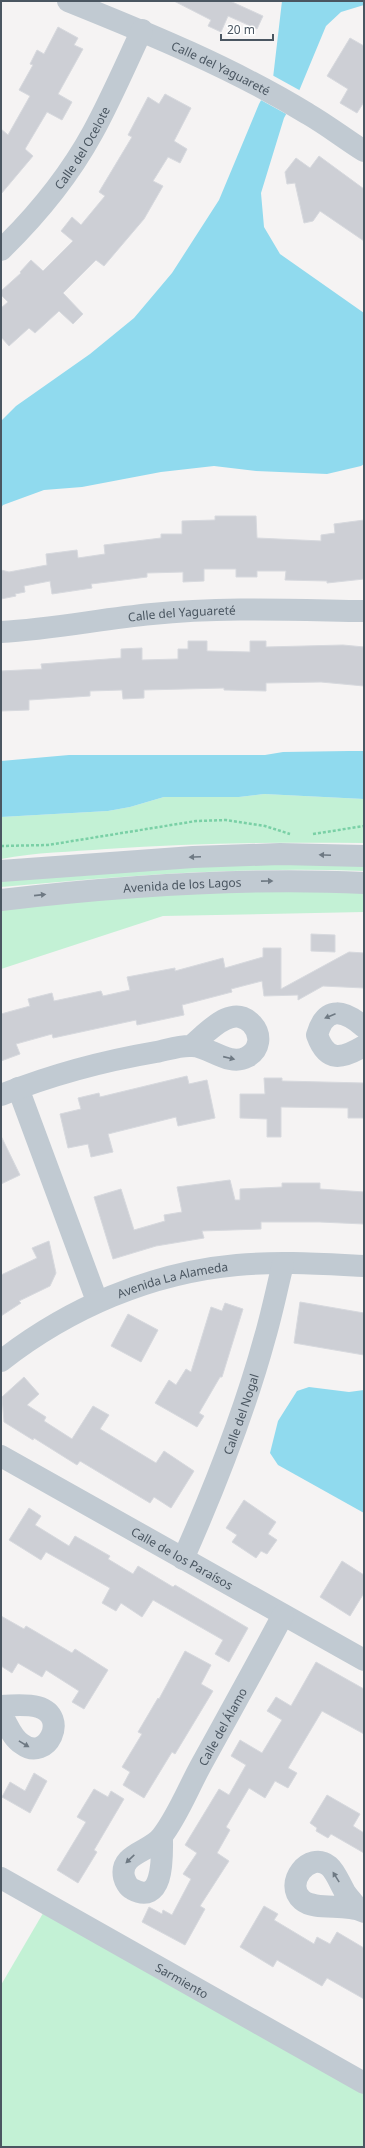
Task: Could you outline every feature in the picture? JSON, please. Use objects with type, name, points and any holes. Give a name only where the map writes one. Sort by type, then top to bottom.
[{"type":"street","name":"Calle del Yaguareté","points":[[68,1],[142,30],[254,83],[309,114],[364,151]]},
{"type":"street","name":"Calle del Ocelote","points":[[1,250],[42,206],[69,171],[93,132],[142,30]]},
{"type":"street","name":"Calle del Yaguareté","points":[[1,632],[36,630],[86,621],[152,614],[238,608],[364,611]]},
{"type":"street","points":[[1,871],[193,857],[280,854],[364,856]]},
{"type":"street","name":"Avenida de los Lagos","points":[[1,900],[60,893],[196,883],[274,881],[364,883]]},
{"type":"street","points":[[364,1027],[352,1017],[342,1013],[334,1013],[325,1017],[320,1024],[317,1035],[326,1052],[334,1056],[343,1057],[364,1046]]},
{"type":"street","points":[[97,1301],[10,1092],[71,1070],[192,1046]]},
{"type":"street","name":"Avenida La Alameda","points":[[1,1361],[54,1323],[97,1301],[144,1284],[199,1270],[237,1265],[283,1264],[364,1266]]},
{"type":"street","name":"Calle del Nogal","points":[[183,1559],[216,1483],[245,1404],[266,1337],[283,1264]]},
{"type":"street","name":"Calle de los Paraísos","points":[[1,1456],[364,1660]]},
{"type":"street","name":"Calle del Álamo","points":[[162,1837],[283,1615]]},
{"type":"street","points":[[1,1706],[39,1707],[48,1712],[54,1720],[55,1729],[51,1738],[43,1746],[34,1750],[22,1745],[13,1736],[1,1714]]},
{"type":"street","name":"Sarmiento","points":[[1,1878],[364,2083]]},
{"type":"path","points":[[1,846],[48,845],[196,821],[226,820],[265,826],[292,834]]},
{"type":"path","points":[[305,834],[325,833],[364,826]]},
{"type":"green space","points":[[264,794],[364,799],[364,843],[170,845],[40,854],[1,859],[1,817],[108,811],[130,807],[164,797],[239,797]]},
{"type":"green space","points":[[364,861],[364,871],[273,870],[182,873],[1,887],[1,876],[106,867]]},
{"type":"green space","points":[[364,889],[364,912],[163,916],[1,969],[1,906],[163,893]]},
{"type":"green space","points":[[49,1903],[364,2077],[364,2147],[1,2147],[1,1985]]},
{"type":"water","points":[[282,1],[364,1],[364,5],[341,12],[326,26],[299,91],[284,118],[261,193],[264,227],[280,254],[364,313],[364,464],[327,474],[256,471],[214,466],[161,472],[82,487],[44,490],[3,505],[1,508],[1,421],[16,406],[90,354],[134,318],[172,273],[219,200],[259,104],[273,78]]},
{"type":"water","points":[[364,751],[364,799],[264,794],[239,797],[164,797],[130,807],[108,811],[1,817],[1,761],[69,755],[265,755],[283,752]]},
{"type":"water","points":[[309,1387],[349,1392],[364,1390],[364,1513],[278,1465],[270,1453],[278,1421],[297,1391]]},
{"type":"pier","points":[[272,75],[301,91],[288,115],[259,99]]},
{"type":"building","points":[[174,1],[230,1],[263,16],[257,29],[228,16],[221,32],[208,26],[211,20]]},
{"type":"building","points":[[58,27],[78,38],[74,45],[83,49],[58,94],[72,102],[62,120],[47,112],[25,149],[33,156],[1,194],[1,129],[8,135],[30,96],[19,90],[33,65],[30,64],[37,50],[44,54]]},
{"type":"building","points":[[350,38],[364,46],[364,102],[357,113],[340,103],[348,89],[327,76]]},
{"type":"building","points":[[165,94],[191,108],[174,141],[187,149],[180,163],[168,157],[153,181],[163,186],[144,219],[104,266],[96,260],[63,293],[83,314],[73,324],[59,311],[35,333],[29,328],[9,346],[1,337],[1,308],[8,302],[1,295],[1,291],[21,273],[20,272],[31,260],[43,271],[73,241],[61,231],[72,217],[81,225],[105,196],[99,192],[132,137],[128,135],[148,97],[159,104]]},
{"type":"building","points":[[319,156],[364,189],[364,241],[320,211],[313,221],[304,223],[295,183],[287,184],[285,172],[296,158],[310,168]]},
{"type":"building","points":[[215,516],[256,516],[257,538],[321,541],[321,535],[335,533],[334,524],[364,520],[364,579],[327,583],[327,581],[285,580],[286,571],[257,571],[257,577],[236,577],[236,569],[204,569],[204,581],[183,582],[183,572],[147,573],[147,577],[91,584],[92,588],[52,594],[50,581],[24,586],[25,592],[15,594],[16,596],[1,599],[1,570],[9,572],[47,565],[46,554],[77,550],[78,558],[105,554],[104,545],[161,538],[161,534],[182,534],[182,521],[215,520]]},
{"type":"building","points":[[188,641],[207,641],[207,651],[250,652],[250,641],[266,641],[266,647],[343,645],[364,647],[364,686],[321,682],[266,683],[266,691],[224,690],[224,688],[144,690],[144,698],[123,699],[122,690],[90,691],[90,696],[29,700],[29,710],[1,711],[1,671],[42,669],[41,664],[121,658],[121,649],[142,648],[142,660],[178,659],[178,649],[188,649]]},
{"type":"building","points":[[311,934],[335,935],[335,952],[311,951]]},
{"type":"building","points":[[263,948],[281,948],[281,989],[349,952],[364,953],[364,988],[323,986],[298,1000],[298,995],[264,996],[262,981],[231,989],[232,992],[182,1005],[184,1015],[137,1025],[136,1020],[53,1038],[52,1034],[16,1044],[20,1054],[1,1061],[1,1014],[30,1006],[28,999],[52,993],[54,1001],[101,991],[103,996],[130,990],[127,977],[175,968],[175,971],[223,958],[225,968],[263,957]]},
{"type":"building","points":[[187,1076],[189,1084],[207,1080],[215,1118],[178,1126],[176,1117],[108,1134],[113,1152],[91,1157],[88,1144],[68,1148],[60,1114],[81,1109],[78,1098],[99,1093],[100,1097]]},
{"type":"building","points":[[264,1078],[282,1078],[282,1081],[364,1083],[364,1118],[348,1118],[348,1108],[281,1107],[281,1137],[267,1137],[267,1119],[240,1118],[240,1094],[265,1094]]},
{"type":"building","points":[[1,1136],[20,1175],[1,1184]]},
{"type":"building","points":[[230,1180],[235,1200],[240,1200],[240,1189],[282,1187],[282,1183],[320,1183],[320,1189],[364,1192],[364,1224],[261,1222],[261,1229],[202,1231],[204,1238],[156,1246],[113,1259],[94,1197],[121,1189],[134,1230],[165,1221],[164,1215],[182,1212],[177,1187]]},
{"type":"building","points":[[49,1241],[56,1273],[50,1286],[19,1301],[21,1303],[1,1316],[1,1275],[37,1258],[32,1248]]},
{"type":"building","points":[[300,1302],[364,1313],[364,1355],[294,1343]]},
{"type":"building","points":[[225,1303],[243,1309],[222,1377],[220,1377],[199,1413],[204,1416],[197,1427],[155,1403],[169,1380],[176,1385],[186,1369],[191,1372],[211,1307],[222,1311]]},
{"type":"building","points":[[128,1314],[158,1330],[141,1362],[111,1346]]},
{"type":"building","points":[[24,1377],[39,1394],[27,1405],[46,1417],[44,1421],[72,1439],[93,1406],[109,1415],[100,1429],[156,1463],[164,1451],[194,1471],[171,1508],[154,1497],[150,1503],[80,1461],[77,1465],[34,1438],[33,1440],[4,1422],[2,1397]]},
{"type":"building","points":[[244,1500],[276,1522],[268,1534],[277,1540],[267,1554],[261,1551],[256,1558],[232,1542],[237,1535],[226,1528]]},
{"type":"building","points":[[29,1508],[41,1516],[35,1525],[69,1546],[75,1536],[110,1556],[108,1559],[133,1574],[138,1566],[173,1587],[175,1585],[248,1628],[229,1662],[215,1654],[223,1640],[153,1600],[142,1617],[121,1603],[116,1611],[102,1603],[110,1588],[46,1552],[41,1560],[9,1540]]},
{"type":"building","points":[[342,1561],[364,1575],[364,1593],[350,1616],[320,1597]]},
{"type":"building","points":[[1,1616],[24,1629],[26,1626],[72,1653],[75,1649],[108,1670],[84,1709],[72,1702],[79,1691],[46,1670],[42,1677],[18,1663],[12,1673],[1,1666]]},
{"type":"building","points":[[185,1651],[211,1665],[201,1684],[213,1691],[175,1754],[172,1752],[144,1798],[123,1785],[130,1772],[122,1767],[142,1734],[138,1732],[158,1698],[159,1699]]},
{"type":"building","points":[[316,1662],[364,1689],[364,1734],[322,1711],[288,1768],[297,1773],[288,1788],[275,1781],[265,1798],[249,1788],[226,1827],[230,1830],[217,1853],[229,1861],[200,1906],[205,1909],[185,1945],[142,1922],[149,1907],[162,1914],[163,1910],[172,1915],[191,1879],[183,1874],[197,1853],[185,1845],[219,1789],[229,1795],[246,1765],[231,1756],[240,1740],[262,1753],[282,1720],[267,1711],[276,1697],[291,1706]]},
{"type":"building","points":[[34,1773],[47,1781],[30,1813],[2,1797],[10,1782],[25,1791]]},
{"type":"building","points":[[94,1789],[108,1797],[111,1791],[124,1799],[94,1850],[97,1852],[78,1883],[57,1870],[86,1822],[77,1817]]},
{"type":"building","points":[[327,1795],[360,1814],[353,1826],[364,1833],[364,1853],[331,1834],[328,1838],[316,1831],[317,1828],[310,1823]]},
{"type":"building","points":[[264,1906],[278,1914],[274,1920],[314,1944],[317,1937],[330,1944],[337,1932],[364,1948],[364,1999],[327,1978],[322,1986],[277,1960],[273,1967],[240,1947]]}]
